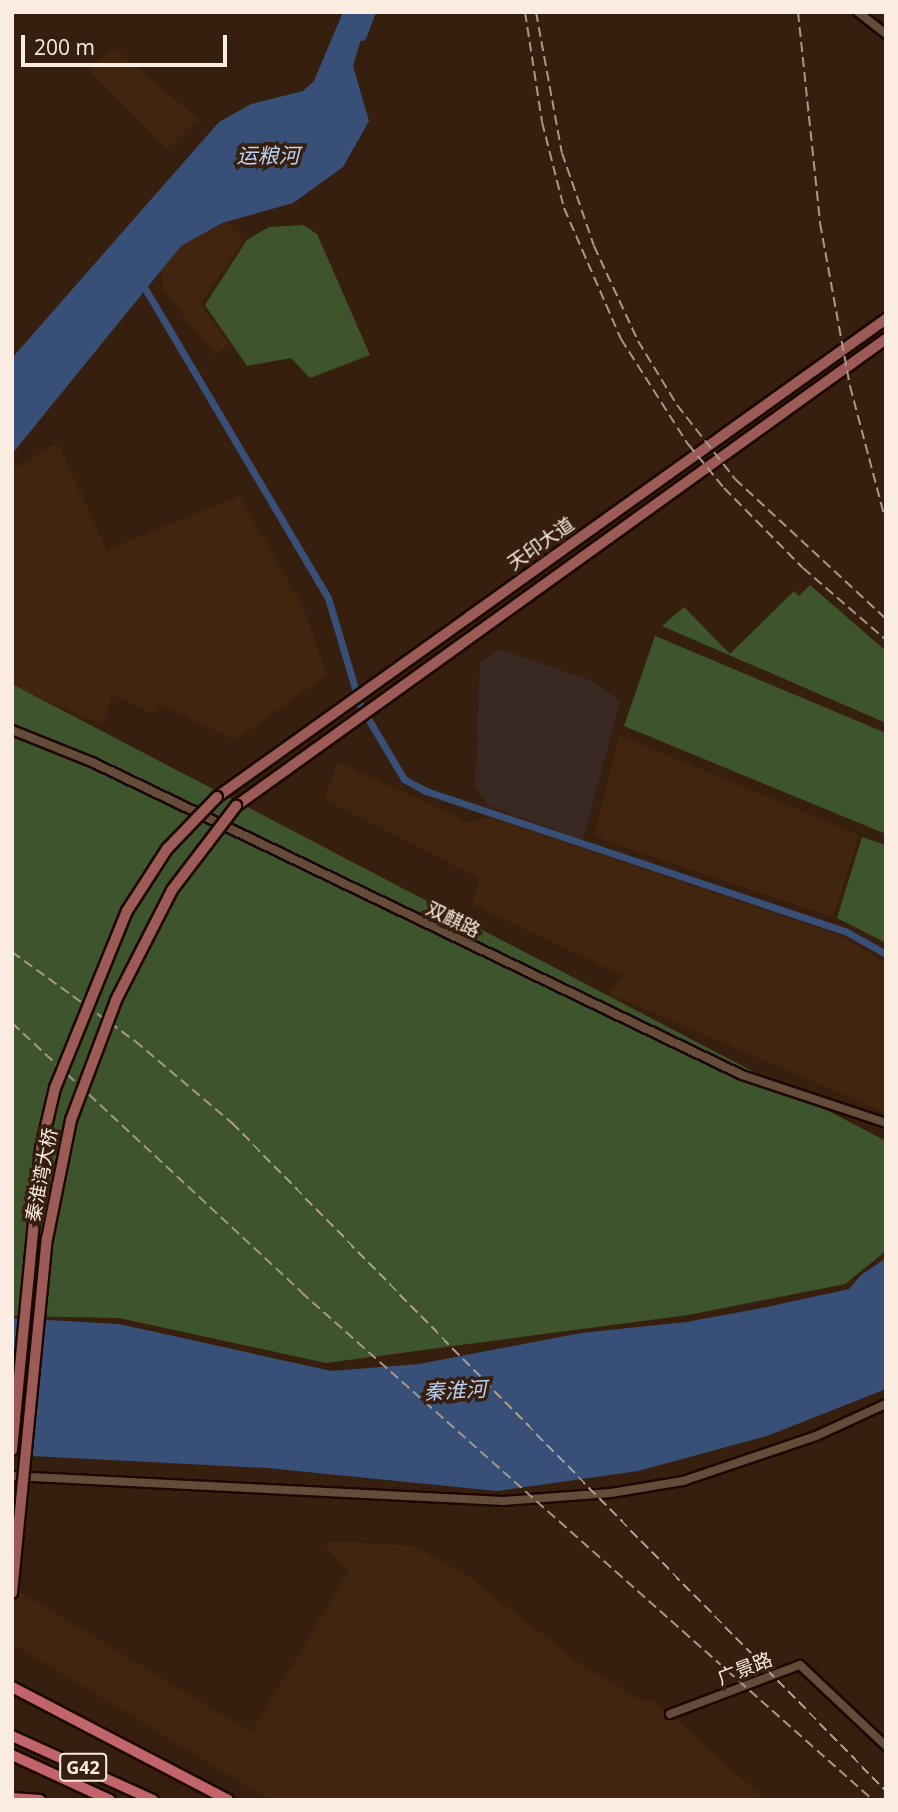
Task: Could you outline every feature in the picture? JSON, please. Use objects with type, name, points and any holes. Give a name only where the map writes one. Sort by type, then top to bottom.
[{"type":"highway","points":[[14,1688],[228,1800]]},
{"type":"highway","name":"G42","points":[[12,1736],[153,1800]]},
{"type":"highway","name":"G42","points":[[12,1755],[110,1800]]},
{"type":"highway","points":[[12,1798],[40,1800]]},
{"type":"main road","name":"天印大道","points":[[217,797],[886,319]]},
{"type":"main road","name":"天印大道","points":[[236,806],[353,719],[886,339]]},
{"type":"main road","name":"秦淮湾大桥","points":[[12,1450],[41,1148],[55,1088],[132,900],[167,849],[217,797]]},
{"type":"main road","name":"秦淮湾大桥","points":[[12,1593],[47,1239],[71,1120],[116,1000],[172,890],[236,806]]},
{"type":"street","points":[[858,12],[886,34]]},
{"type":"street","name":"双麒路","points":[[12,730],[94,763],[742,1075],[886,1123]]},
{"type":"street","points":[[12,1476],[503,1501],[611,1493],[682,1481],[816,1436],[886,1404]]},
{"type":"street","name":"广景路","points":[[670,1714],[800,1665],[886,1746]]},
{"type":"shaded area","points":[[114,48],[198,119],[167,149],[89,70]]},
{"type":"shaded area","points":[[224,219],[244,240],[200,304],[229,344],[215,355],[163,290],[162,270],[183,241]]},
{"type":"shaded area","points":[[52,445],[59,446],[107,550],[239,496],[304,609],[327,675],[235,740],[159,704],[154,714],[113,695],[101,724],[12,685],[12,470]]},
{"type":"shaded area","points":[[498,649],[590,680],[620,701],[583,840],[489,806],[475,786],[480,662]]},
{"type":"shaded area","points":[[619,735],[859,835],[833,917],[594,837]]},
{"type":"shaded area","points":[[338,762],[468,822],[488,817],[841,936],[886,963],[886,1113],[610,994],[622,975],[472,904],[479,878],[324,799]]},
{"type":"shaded area","points":[[331,1541],[416,1546],[469,1577],[580,1664],[641,1700],[654,1700],[766,1800],[270,1800],[12,1643],[12,1587],[251,1732],[349,1572],[325,1545]]},
{"type":"green space","points":[[303,225],[317,234],[370,355],[310,378],[291,358],[247,366],[205,305],[247,240],[269,227]]},
{"type":"green space","points":[[810,585],[886,651],[886,723],[662,626],[684,607],[730,654],[794,591],[799,596]]},
{"type":"green space","points":[[655,636],[886,733],[886,834],[624,726]]},
{"type":"green space","points":[[12,684],[886,1141],[886,1251],[845,1284],[688,1315],[326,1363],[119,1318],[12,1316]]},
{"type":"green space","points":[[862,837],[886,845],[886,943],[837,918]]},
{"type":"water","name":"运粮河","points":[[343,12],[369,12],[353,66],[369,121],[343,167],[293,203],[222,223],[181,246],[12,454],[12,358],[219,122],[251,104],[303,91],[314,81]]},
{"type":"water","name":"秦淮河","points":[[886,1258],[886,1389],[767,1436],[638,1471],[497,1491],[267,1468],[12,1455],[12,1318],[119,1324],[331,1371],[419,1364],[581,1333],[686,1322],[762,1308],[849,1289],[861,1275]]},
{"type":"waterway","points":[[361,35],[370,12]]},
{"type":"waterway","points":[[140,280],[328,598],[360,705],[404,779],[426,791],[845,931],[886,954]]},
{"type":"railway","points":[[525,12],[542,122],[564,208],[621,339],[688,444],[724,488],[803,568],[886,640]]},
{"type":"railway","points":[[536,12],[562,153],[594,246],[638,341],[677,405],[735,479],[886,619]]},
{"type":"railway","points":[[798,12],[820,223],[850,386],[886,522]]},
{"type":"railway","points":[[12,952],[135,1041],[232,1123],[886,1791]]},
{"type":"railway","points":[[12,1023],[301,1292],[873,1800]]}]
